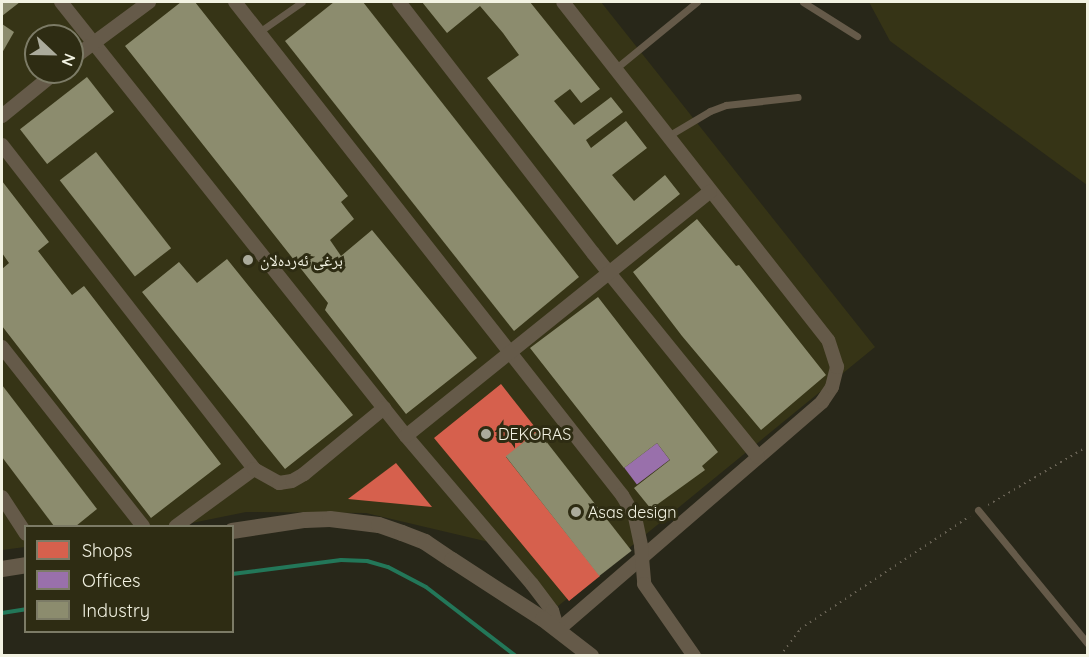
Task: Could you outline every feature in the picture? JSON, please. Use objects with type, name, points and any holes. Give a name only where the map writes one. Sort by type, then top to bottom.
[{"type":"street","points":[[61,2],[406,436],[532,584],[552,611],[558,630]]},
{"type":"street","points":[[84,49],[149,2]]},
{"type":"street","points":[[236,2],[622,495],[635,517],[642,555],[644,584],[694,656]]},
{"type":"street","points":[[399,2],[609,273],[758,457]]},
{"type":"street","points":[[558,630],[642,555],[822,402],[832,387],[837,367],[828,340],[666,137],[563,2]]},
{"type":"street","points":[[2,116],[41,84]]},
{"type":"street","points":[[2,146],[254,469],[279,483],[292,481],[304,474],[384,408]]},
{"type":"street","points":[[406,436],[710,192]]},
{"type":"street","points":[[2,348],[142,525]]},
{"type":"street","points":[[177,525],[254,469]]},
{"type":"street","points":[[2,497],[24,531]]},
{"type":"street","points":[[234,531],[305,520],[330,519],[379,525],[402,532],[425,542],[558,630],[591,656]]},
{"type":"street","points":[[2,569],[24,565]]},
{"type":"lane","points":[[259,32],[302,2]]},
{"type":"lane","points":[[615,69],[697,2]]},
{"type":"lane","points":[[803,2],[857,36]]},
{"type":"lane","points":[[666,137],[710,111],[726,105],[798,97]]},
{"type":"lane","points":[[978,510],[1088,644]]},
{"type":"path","points":[[780,656],[800,629],[978,510],[1088,446]]},
{"type":"shaded area","points":[[2,2],[601,2],[875,347],[552,611],[489,542],[366,513],[246,512],[182,525],[24,525],[24,547],[2,550]]},
{"type":"shaded area","points":[[869,2],[1087,2],[1087,185],[890,41]]},
{"type":"building: Shops","points":[[501,384],[538,431],[506,457],[600,576],[569,601],[434,438]]},
{"type":"building: Shops","points":[[396,463],[432,507],[348,499]]},
{"type":"building: Offices","points":[[657,443],[670,460],[637,484],[624,468]]},
{"type":"building: Industry","points":[[2,2],[20,2],[2,16]]},
{"type":"building: Industry","points":[[181,2],[195,2],[348,196],[341,202],[354,219],[330,240],[341,256],[372,230],[477,358],[406,414],[325,310],[328,303],[125,46]]},
{"type":"building: Industry","points":[[334,2],[363,2],[579,277],[514,331],[285,41]]},
{"type":"building: Industry","points":[[422,2],[530,2],[600,89],[581,103],[570,89],[554,101],[574,125],[611,97],[623,112],[586,140],[591,148],[626,121],[647,148],[612,175],[634,201],[665,175],[680,194],[617,245],[487,78],[519,55],[503,33],[480,6],[447,33]]},
{"type":"building: Industry","points":[[2,24],[14,32],[2,53]]},
{"type":"building: Industry","points":[[87,77],[114,112],[47,164],[20,129],[78,84],[84,84],[84,79]]},
{"type":"building: Industry","points":[[96,152],[171,248],[135,276],[60,180]]},
{"type":"building: Industry","points":[[2,181],[49,242],[38,251],[72,295],[84,286],[221,464],[151,518],[2,326],[2,269],[9,263],[2,253]]},
{"type":"building: Industry","points":[[697,219],[736,266],[739,265],[826,375],[761,430],[682,336],[633,272]]},
{"type":"building: Industry","points":[[227,259],[353,415],[285,469],[142,292],[179,262],[197,283]]},
{"type":"building: Industry","points":[[598,297],[718,452],[702,466],[705,470],[651,509],[634,488],[670,460],[657,443],[624,468],[530,348]]},
{"type":"building: Industry","points":[[2,385],[97,509],[77,525],[53,525],[2,457]]},
{"type":"building: Industry","points":[[538,431],[632,551],[599,576],[506,456]]},
{"type":"waterway","points":[[234,574],[341,560],[367,561],[388,567],[426,587],[516,656]]},
{"type":"waterway","points":[[2,613],[24,609]]},
{"type":"place","name":"برغی ئەردەلان","points":[[248,260]]},
{"type":"place","name":"DEKORAS","points":[[486,434]]},
{"type":"place","name":"Asas design","points":[[576,512]]}]
